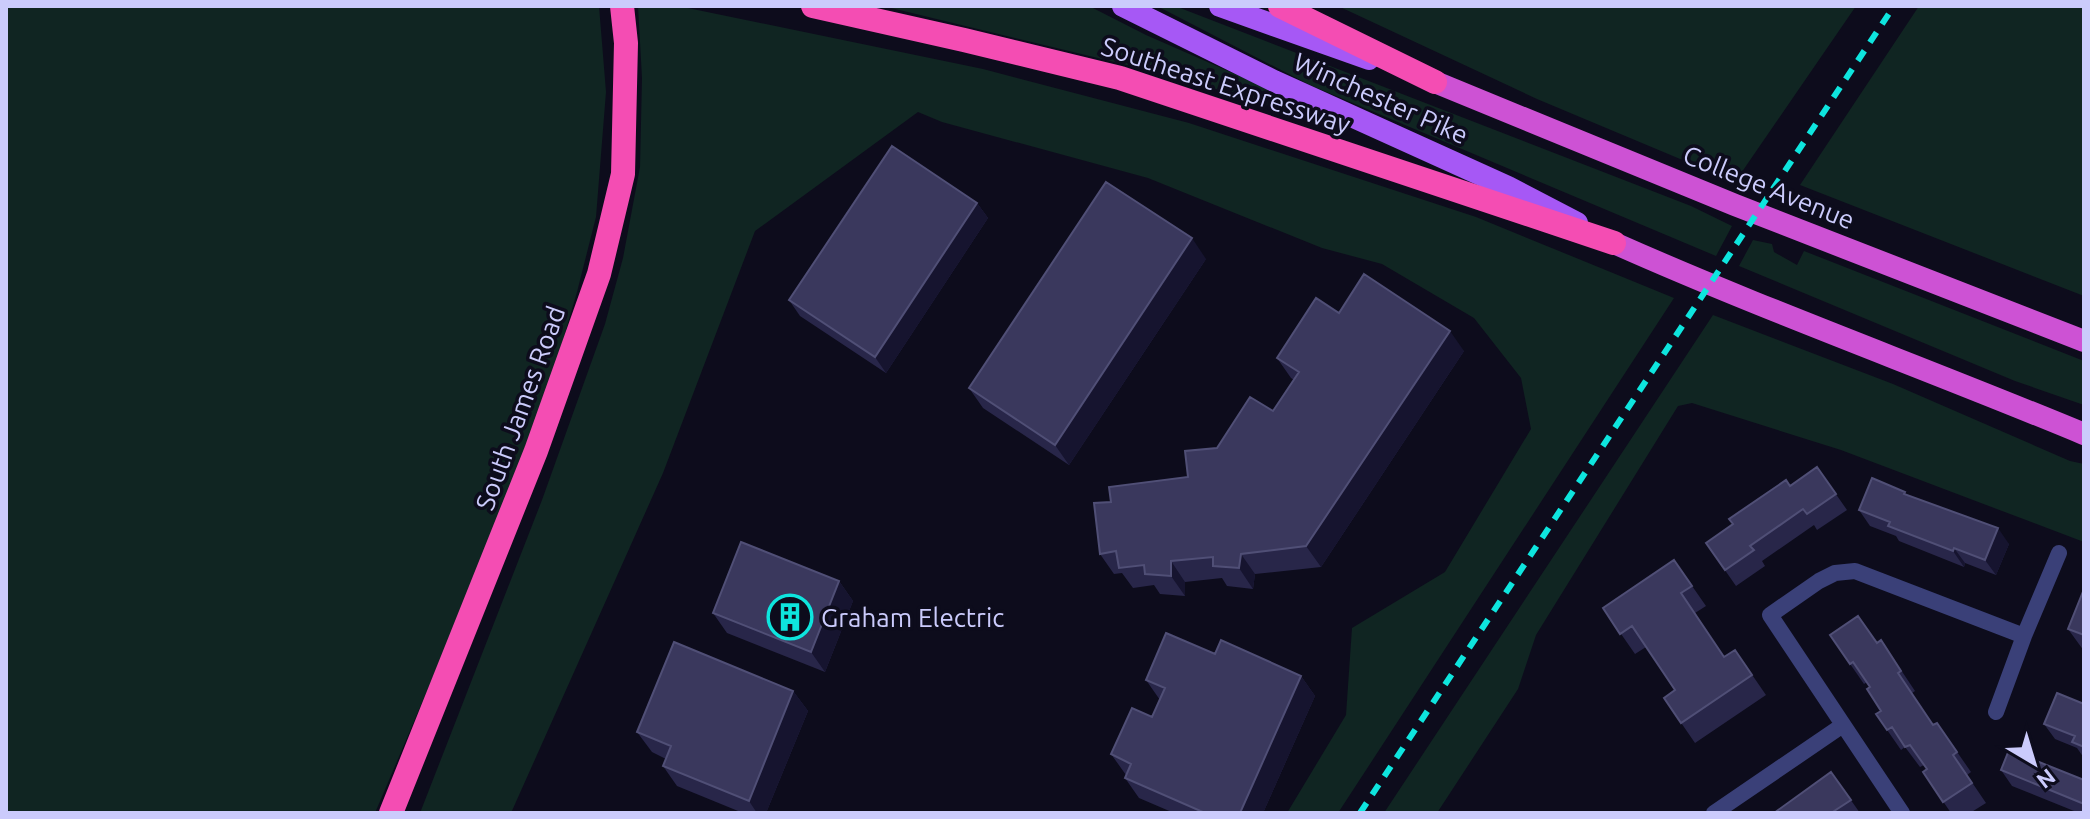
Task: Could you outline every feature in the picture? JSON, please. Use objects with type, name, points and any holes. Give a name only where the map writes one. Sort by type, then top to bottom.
[{"type":"highway","name":"South James Road","points":[[391,813],[536,451],[599,274],[623,174],[626,43],[622,6]]},
{"type":"highway","name":"Southeast Expressway","points":[[813,6],[1120,78],[1614,243]]},
{"type":"highway","points":[[1280,6],[1435,82]]},
{"type":"highway","name":"College Avenue","points":[[1435,82],[1735,205],[2084,341]]},
{"type":"highway","points":[[1614,243],[1809,326],[1962,383],[2084,434]]},
{"type":"highway","points":[[1962,383],[2084,418]]},
{"type":"main road","name":"Winchester Pike","points":[[1123,6],[1274,81],[1508,187],[1614,243]]},
{"type":"main road","name":"Winchester Pike","points":[[1220,6],[1435,82]]},
{"type":"street","points":[[1996,712],[2059,553]]},
{"type":"street","points":[[1902,813],[1770,615],[1819,581],[1835,573],[1855,571],[2024,636]]},
{"type":"street","points":[[1714,813],[1843,725]]},
{"type":"green space","points":[[6,6],[599,6],[606,92],[596,217],[577,292],[551,381],[470,590],[375,813],[6,813]]},
{"type":"green space","points":[[638,6],[678,6],[983,69],[1189,123],[1476,217],[1674,298],[1338,813],[1287,813],[1346,715],[1352,628],[1445,572],[1531,429],[1521,378],[1474,318],[1382,264],[1322,248],[1148,178],[942,122],[918,112],[755,231],[663,473],[511,813],[420,813],[542,500],[605,324],[623,258],[640,167],[642,78]]},
{"type":"green space","points":[[883,6],[1089,6],[1146,35],[1347,123],[1344,130],[1185,79]]},
{"type":"green space","points":[[1157,6],[1175,6],[1691,206],[1732,226],[1716,256],[1310,85]]},
{"type":"green space","points":[[1338,6],[1856,6],[1735,182],[1537,99]]},
{"type":"green space","points":[[1919,6],[2084,6],[2084,296],[1800,185]]},
{"type":"green space","points":[[1753,240],[1772,244],[1774,252],[1797,265],[1804,251],[2084,361],[2084,405],[2015,381],[1739,266]]},
{"type":"green space","points":[[1713,315],[1893,384],[2070,461],[2084,464],[2084,542],[1841,450],[1692,403],[1678,406],[1536,635],[1518,689],[1437,813],[1384,813]]},
{"type":"building","points":[[892,146],[977,203],[875,357],[789,300]]},
{"type":"building","points":[[1106,182],[1192,238],[1055,445],[969,388]]},
{"type":"building","points":[[1364,274],[1450,331],[1306,546],[1241,554],[1239,568],[1213,566],[1213,557],[1171,561],[1171,576],[1145,574],[1144,565],[1119,568],[1116,551],[1100,554],[1094,503],[1111,502],[1109,487],[1188,477],[1185,451],[1217,448],[1250,397],[1273,411],[1299,372],[1277,358],[1316,298],[1339,313]]},
{"type":"building","points":[[1817,467],[1836,494],[1807,514],[1803,509],[1750,546],[1754,550],[1725,570],[1706,543],[1733,524],[1729,519],[1786,480],[1790,486]]},
{"type":"building","points":[[1872,478],[1904,494],[1998,528],[1985,560],[1888,526],[1890,522],[1859,510]]},
{"type":"building","name":"Graham Electric","points":[[741,542],[839,581],[811,652],[713,613]]},
{"type":"building","points":[[1674,560],[1692,586],[1681,593],[1724,657],[1735,650],[1752,675],[1681,723],[1664,698],[1675,690],[1632,626],[1620,634],[1603,608]]},
{"type":"building","points":[[2084,589],[2084,635],[2068,629]]},
{"type":"building","points":[[1858,616],[1877,643],[1881,640],[1901,671],[1898,673],[1933,725],[1937,723],[1957,752],[1953,755],[1972,783],[1943,802],[1923,772],[1927,769],[1910,745],[1905,747],[1892,727],[1887,730],[1876,714],[1881,711],[1867,689],[1870,687],[1830,635]]},
{"type":"building","points":[[1166,633],[1215,654],[1221,640],[1301,676],[1240,813],[1205,813],[1125,778],[1131,764],[1111,754],[1132,708],[1152,717],[1165,688],[1146,680]]},
{"type":"building","points":[[674,642],[793,691],[749,801],[663,766],[671,746],[637,732]]},
{"type":"building","points":[[2057,693],[2084,704],[2084,747],[2072,742],[2075,736],[2044,724]]},
{"type":"building","points":[[2009,750],[2084,780],[2084,804],[2001,770]]},
{"type":"building","points":[[1831,772],[1851,800],[1831,813],[1774,813]]},
{"type":"railway","points":[[1360,813],[1894,6]]},
{"type":"place","name":"Graham Electric","points":[[790,617]]}]
